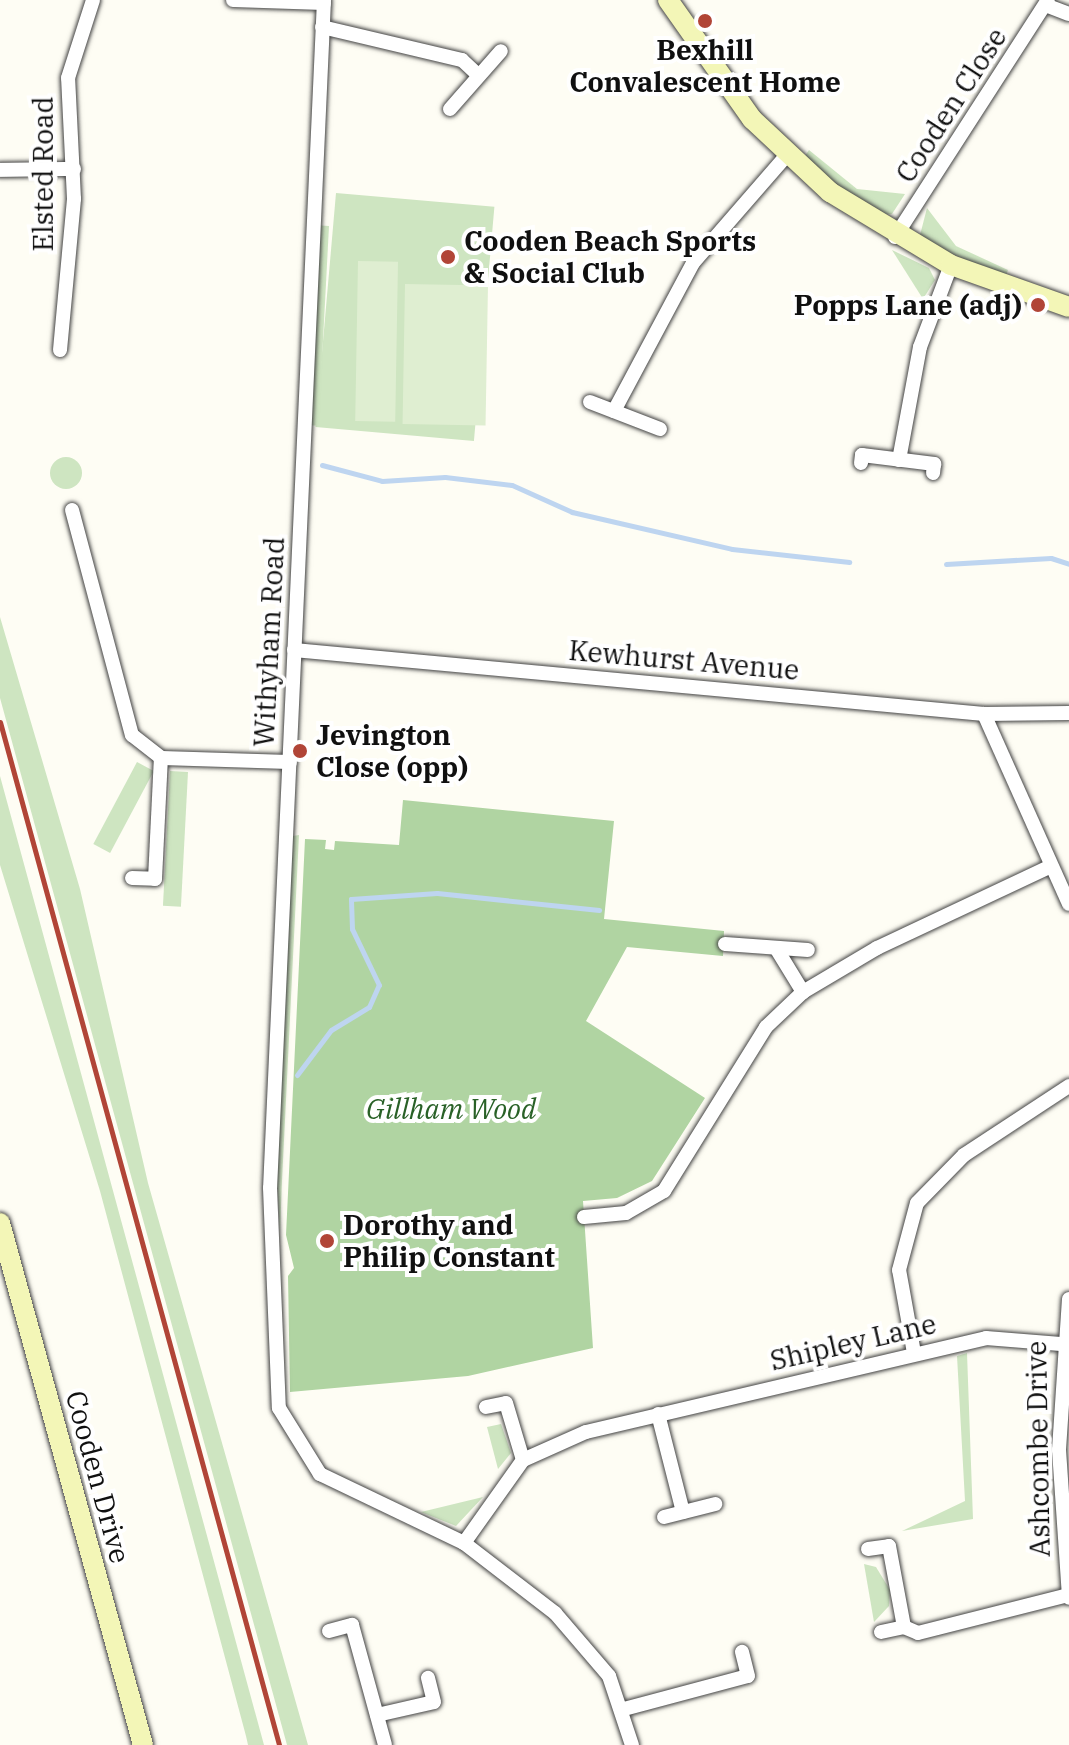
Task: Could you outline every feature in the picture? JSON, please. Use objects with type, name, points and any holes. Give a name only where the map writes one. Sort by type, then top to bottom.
[{"type":"main road","points":[[668,0],[786,156],[895,237],[951,265],[1069,307]]},
{"type":"main road","name":"Cooden Drive","points":[[0,1223],[3,1248],[143,1745]]},
{"type":"street","name":"Elsted Road","points":[[60,350],[74,169],[68,78],[93,0]]},
{"type":"street","points":[[233,0],[324,1]]},
{"type":"street","name":"Withyham Road","points":[[324,1],[294,650],[271,1287],[279,1408],[303,1455],[341,1489],[464,1543],[590,1648],[624,1709],[632,1745]]},
{"type":"street","points":[[1048,3],[1069,14]]},
{"type":"street","name":"Cooden Close","points":[[895,237],[1048,3]]},
{"type":"street","points":[[322,27],[462,60],[478,75]]},
{"type":"street","points":[[450,109],[501,51]]},
{"type":"street","points":[[614,411],[693,263],[786,156]]},
{"type":"street","points":[[0,170],[74,169]]},
{"type":"street","points":[[899,460],[920,347],[951,265]]},
{"type":"street","points":[[590,402],[660,429]]},
{"type":"street","points":[[861,463],[862,455],[934,464],[933,473]]},
{"type":"street","points":[[72,510],[123,720],[161,758],[290,762]]},
{"type":"street","name":"Kewhurst Avenue","points":[[294,650],[984,714],[1069,713]]},
{"type":"street","points":[[984,714],[1049,867],[1069,904]]},
{"type":"street","points":[[132,878],[155,879],[161,758]]},
{"type":"street","points":[[584,1217],[626,1213],[664,1191],[766,1027],[803,992],[877,948],[1049,867]]},
{"type":"street","points":[[725,944],[808,950]]},
{"type":"street","points":[[776,948],[803,992]]},
{"type":"street","points":[[914,1353],[899,1270],[917,1203],[964,1155],[1069,1086]]},
{"type":"street","name":"Ashcombe Drive","points":[[1068,1597],[1061,1344],[1069,1299]]},
{"type":"street","name":"Shipley Lane","points":[[464,1543],[523,1460],[551,1443],[658,1414],[986,1338],[1061,1344]]},
{"type":"street","points":[[486,1407],[506,1403],[523,1460]]},
{"type":"street","points":[[658,1414],[683,1512]]},
{"type":"street","points":[[664,1517],[715,1504]]},
{"type":"street","points":[[868,1549],[889,1546],[904,1627]]},
{"type":"street","points":[[881,1632],[904,1627],[918,1633],[1068,1597]]},
{"type":"street","points":[[329,1631],[352,1625],[385,1745]]},
{"type":"street","points":[[624,1709],[748,1676],[742,1652]]},
{"type":"street","points":[[377,1715],[434,1702],[428,1678]]},
{"type":"green space","points":[[809,150],[857,189],[905,194],[892,214],[878,215],[802,160]]},
{"type":"green space","points":[[336,193],[494,207],[474,441],[316,427]]},
{"type":"green space","points":[[927,208],[956,246],[1008,270],[1005,278],[919,239]]},
{"type":"green space","points":[[321,226],[329,226],[319,426],[311,425]]},
{"type":"green space","points":[[892,250],[929,268],[935,280],[923,299]]},
{"type":"green space","points":[[358,261],[398,262],[395,422],[355,421]]},
{"type":"green space","points":[[405,284],[488,285],[486,425],[403,424]]},
{"type":"green space","points":[[66,457],[78,461],[82,473],[78,485],[66,489],[54,485],[50,473],[54,461]]},
{"type":"green space","points":[[0,617],[80,889],[148,1183],[308,1745],[287,1745],[0,698]]},
{"type":"green space","points":[[137,762],[154,771],[110,853],[93,844]]},
{"type":"green space","points":[[170,771],[188,772],[181,907],[163,906]]},
{"type":"green space","points":[[0,776],[264,1745],[248,1745],[100,1191],[0,865]]},
{"type":"green space","name":"Gillham Wood","points":[[403,800],[614,821],[604,919],[724,931],[723,956],[627,947],[586,1021],[705,1098],[652,1181],[617,1198],[583,1201],[593,1348],[468,1376],[290,1392],[288,1276],[294,1268],[286,1235],[305,839],[326,840],[325,849],[334,850],[335,841],[399,845]]},
{"type":"green space","points":[[299,835],[280,1233],[277,1180],[293,836]]},
{"type":"green space","points":[[967,1353],[973,1519],[902,1531],[965,1501],[957,1356]]},
{"type":"green space","points":[[501,1424],[511,1453],[498,1469],[487,1427]]},
{"type":"green space","points":[[483,1497],[456,1526],[421,1512]]},
{"type":"green space","points":[[864,1564],[876,1567],[890,1590],[889,1606],[874,1622]]},
{"type":"waterway","points":[[322,465],[382,481],[445,477],[512,485],[572,512],[732,549],[849,562]]},
{"type":"waterway","points":[[946,564],[1051,558],[1069,564]]},
{"type":"waterway","points":[[297,1075],[331,1030],[369,1007],[379,985],[352,929],[351,899],[437,893],[599,910]]},
{"type":"railway","points":[[0,722],[279,1745]]},
{"type":"place","name":"Bexhill Convalescent Home","points":[[705,21]]},
{"type":"place","name":"Cooden Beach Sports & Social Club","points":[[448,257]]},
{"type":"place","name":"Popps Lane (adj)","points":[[1038,305]]},
{"type":"place","name":"Jevington Close (opp)","points":[[300,751]]},
{"type":"place","name":"Dorothy and Philip Constant","points":[[327,1241]]}]
